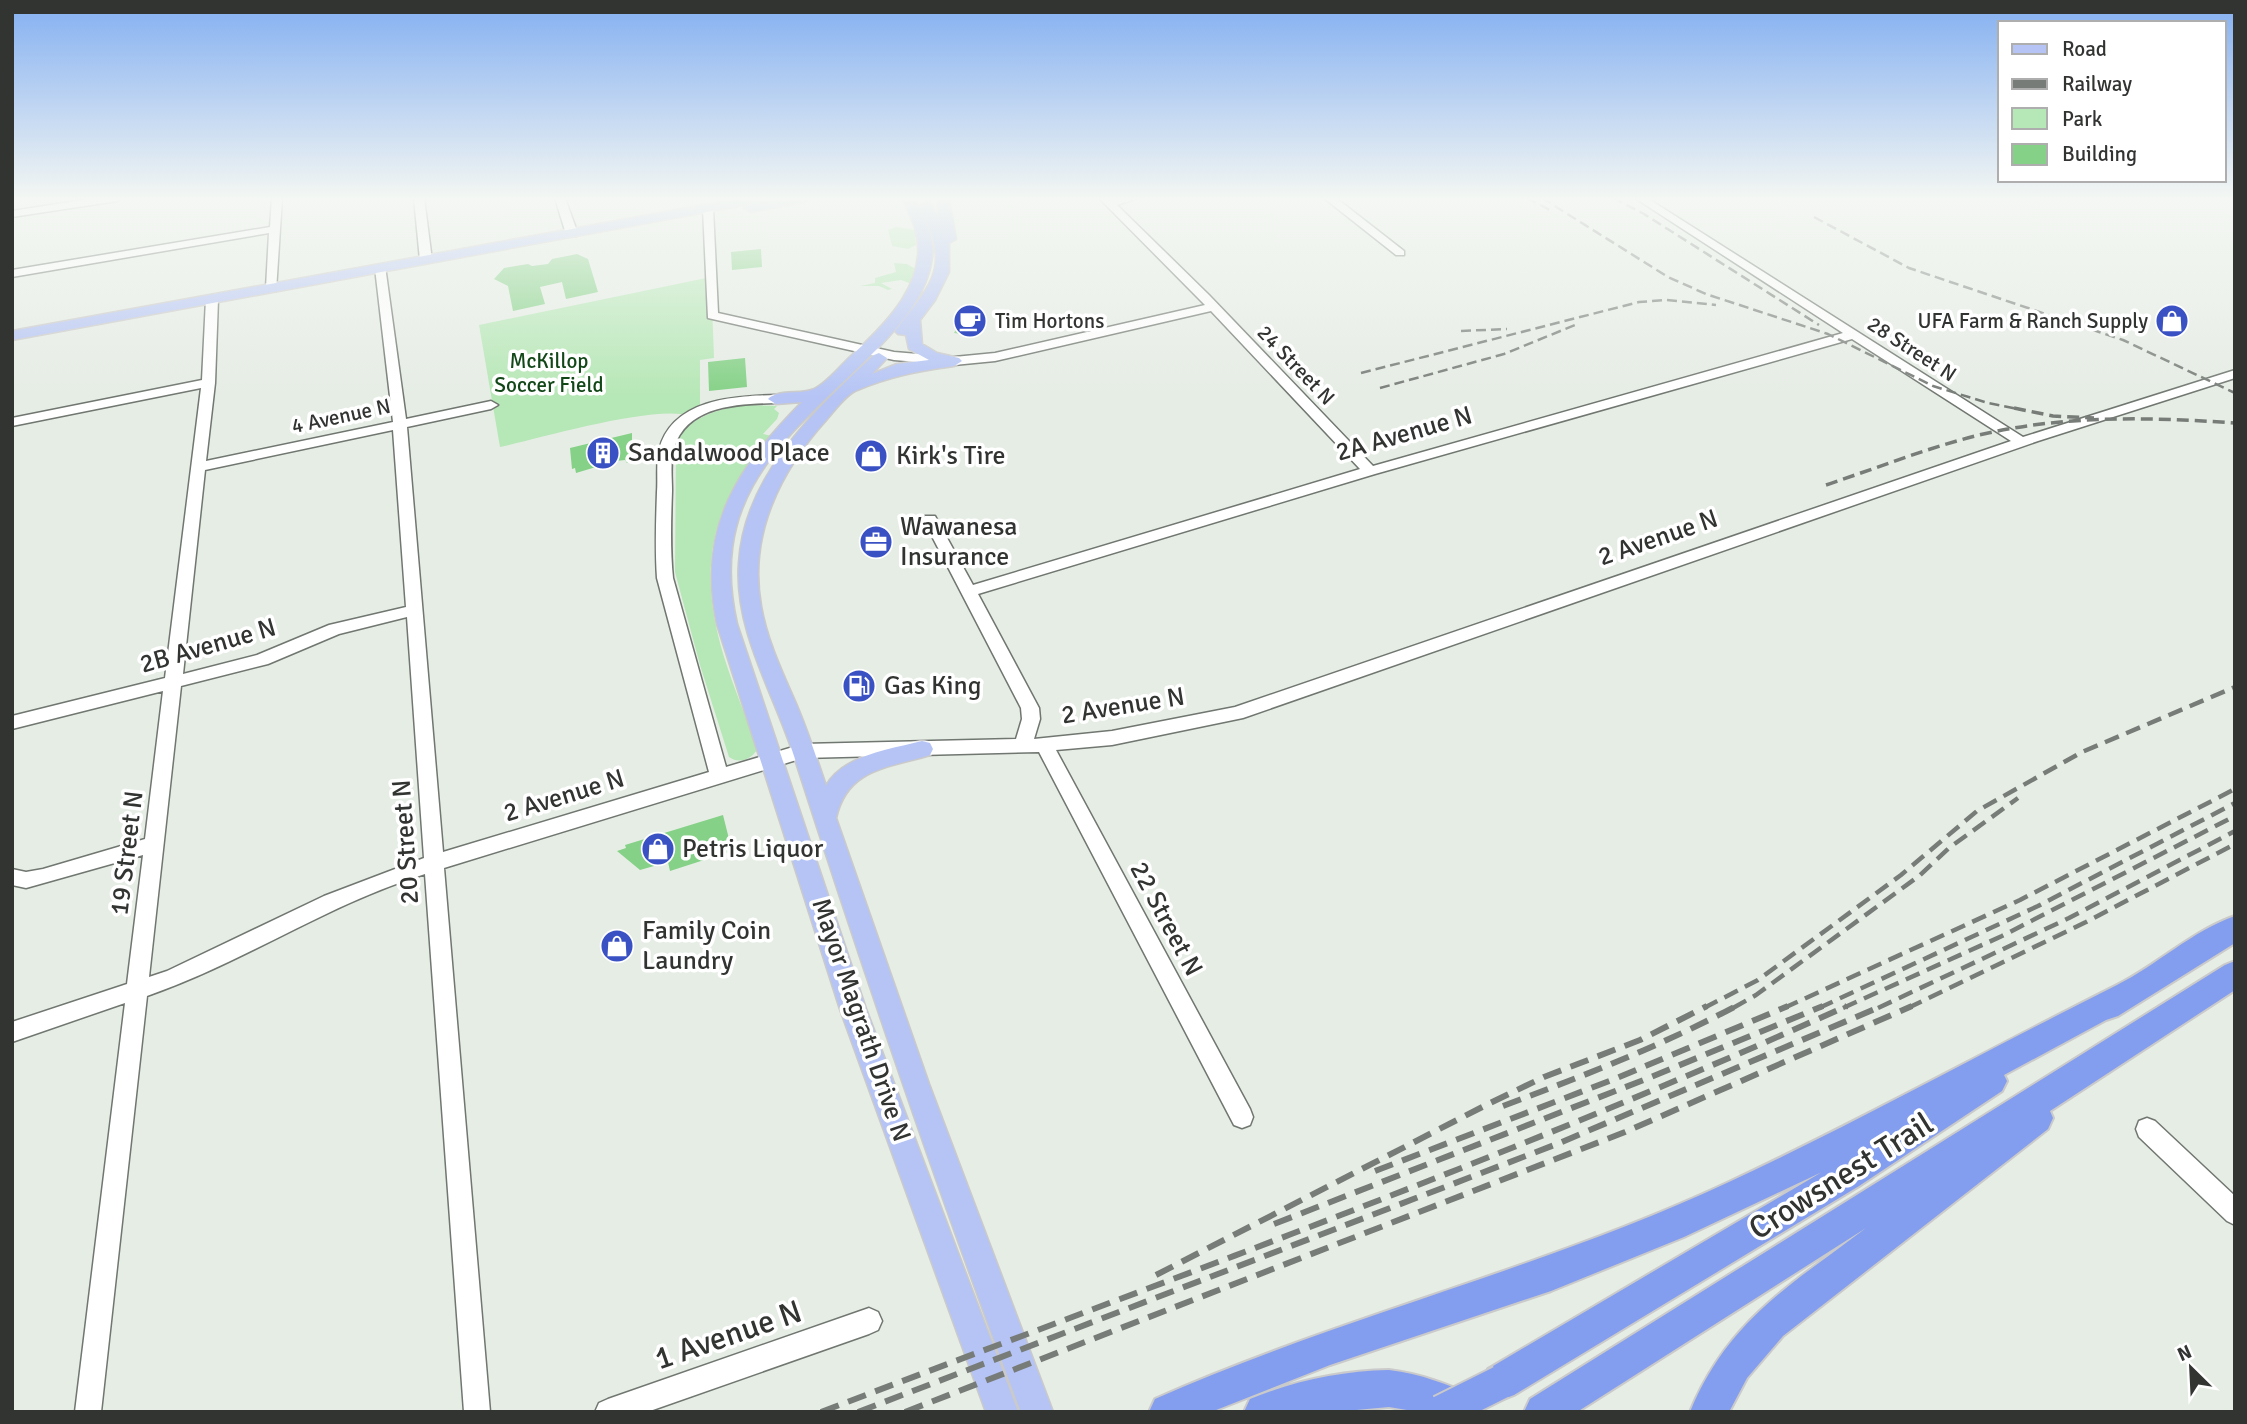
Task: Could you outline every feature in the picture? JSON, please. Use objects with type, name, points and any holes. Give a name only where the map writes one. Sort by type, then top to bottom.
[{"type":"highway","name":"Crowsnest Trail","points":[[1441,1412],[1501,1382],[1847,1175],[2121,997],[2235,928]]},
{"type":"highway","name":"Crowsnest Trail","points":[[1546,1410],[2157,1026],[2235,974]]},
{"type":"highway","points":[[1168,1412],[1283,1363],[1522,1284],[1679,1222],[1817,1157],[2121,997]]},
{"type":"highway","points":[[1709,1412],[1734,1365],[1770,1323],[2157,1026]]},
{"type":"highway","points":[[1263,1412],[1336,1391],[1380,1387],[1419,1393],[1451,1403],[1467,1412]]},
{"type":"main road","points":[[12,336],[402,264]]},
{"type":"main road","name":"Mayor Magrath Drive N","points":[[923,264],[907,307],[845,390],[825,409],[781,464],[772,480],[754,525],[748,563],[748,585],[755,621],[803,751],[825,823],[954,1190],[1037,1412]]},
{"type":"main road","name":"Mayor Magrath Drive N","points":[[943,264],[935,290],[913,320],[821,392],[761,459],[736,499],[720,551],[719,587],[727,624],[774,760],[853,1009],[1002,1412]]},
{"type":"main road","points":[[913,320],[914,346],[932,356],[954,361]]},
{"type":"main road","points":[[845,390],[897,369],[954,361]]},
{"type":"main road","points":[[776,399],[800,398],[821,392]]},
{"type":"main road","points":[[776,399],[789,405],[799,418]]},
{"type":"main road","points":[[825,823],[830,792],[851,773],[884,759],[922,749]]},
{"type":"street","points":[[12,274],[68,264]]},
{"type":"street","points":[[272,288],[274,264]]},
{"type":"street","points":[[710,264],[712,314],[926,361],[995,357],[1213,307]]},
{"type":"street","name":"24 Street N","points":[[1171,264],[1370,471]]},
{"type":"street","name":"28 Street N","points":[[1745,264],[2022,442]]},
{"type":"street","name":"20 Street N","points":[[382,268],[400,425],[477,1412]]},
{"type":"street","name":"19 Street N","points":[[88,1412],[135,991],[199,467],[208,383],[212,299]]},
{"type":"street","name":"2A Avenue N","points":[[970,591],[1370,471],[1854,334]]},
{"type":"street","name":"2 Avenue N","points":[[12,1032],[173,978],[360,890],[434,862],[803,751],[1044,745],[1112,738],[1237,713],[2022,442],[2235,374]]},
{"type":"street","points":[[12,422],[208,383]]},
{"type":"street","points":[[719,776],[665,578],[662,547],[666,451],[677,428],[700,411],[740,400],[776,399]]},
{"type":"street","name":"4 Avenue N","points":[[199,467],[491,405]]},
{"type":"street","points":[[930,519],[1030,708],[1031,719],[1023,746]]},
{"type":"street","name":"2B Avenue N","points":[[12,723],[262,660],[335,629],[415,610]]},
{"type":"street","name":"22 Street N","points":[[1044,745],[1242,1117]]},
{"type":"street","points":[[12,877],[26,880],[43,877],[155,844]]},
{"type":"street","points":[[2147,1129],[2235,1213]]},
{"type":"street","name":"1 Avenue N","points":[[608,1412],[869,1321]]},
{"type":"green space","points":[[894,264],[908,264],[914,268],[912,284],[901,280],[881,283],[892,289],[888,290],[879,286],[860,286],[875,283],[875,278],[896,272]]},
{"type":"green space","name":"McKillop Soccer Field","points":[[711,277],[714,358],[700,360],[700,411],[690,416],[674,414],[626,418],[500,447],[479,325]]},
{"type":"green space","points":[[745,405],[777,406],[774,409],[779,413],[763,434],[772,436],[732,490],[720,517],[713,545],[712,604],[718,636],[757,750],[748,758],[740,760],[729,757],[675,572],[676,449],[680,438],[693,423],[724,409]]},
{"type":"building","points":[[590,264],[598,292],[566,299],[562,282],[540,287],[545,304],[513,311],[508,286],[494,279],[504,268]]},
{"type":"building","points":[[732,264],[762,264],[762,267],[732,270]]},
{"type":"building","name":"Tim Hortons","points":[[965,314],[981,316],[968,335],[954,333]]},
{"type":"building","points":[[745,358],[747,387],[709,391],[708,362]]},
{"type":"building","name":"Sandalwood Place","points":[[632,433],[632,446],[640,458],[627,463],[625,460],[616,461],[576,473],[575,468],[572,469],[570,448]]},
{"type":"building","points":[[723,815],[732,851],[670,871],[668,862],[640,870],[617,851],[626,848],[625,845]]},
{"type":"railway","points":[[1648,264],[1706,294],[1828,334],[1933,386],[1988,403],[2023,410]]},
{"type":"railway","points":[[1724,264],[1819,325]]},
{"type":"railway","points":[[1902,264],[2123,340],[2235,393]]},
{"type":"railway","points":[[1361,373],[1639,302],[1667,300],[1716,305]]},
{"type":"railway","points":[[1380,388],[1504,354],[1575,325]]},
{"type":"railway","points":[[1461,331],[1507,329]]},
{"type":"railway","points":[[2014,408],[2053,416],[2094,418]]},
{"type":"railway","points":[[1826,485],[1940,446],[2011,428],[2107,419],[2235,423]]},
{"type":"railway","points":[[1704,1008],[1758,980],[1901,875],[1977,811],[2082,752],[2235,687]]},
{"type":"railway","points":[[1784,1008],[2020,900],[2235,789]]},
{"type":"railway","points":[[1733,1008],[1756,995],[1919,876],[1949,848],[2018,798]]},
{"type":"railway","points":[[1819,1008],[2038,906],[2235,803]]},
{"type":"railway","points":[[1843,1008],[2002,936],[2235,816]]},
{"type":"railway","points":[[1878,1008],[2069,918],[2235,831]]},
{"type":"railway","points":[[1908,1008],[2086,922],[2235,844]]},
{"type":"railway","points":[[1156,1275],[1490,1103],[1544,1077],[1640,1040],[1707,1006]]},
{"type":"railway","points":[[1503,1106],[1592,1072],[1736,1006]]},
{"type":"railway","points":[[1375,1171],[1617,1078],[1788,1006]]},
{"type":"railway","points":[[1274,1224],[1646,1079],[1823,1006]]},
{"type":"railway","points":[[821,1412],[1466,1166],[1594,1115],[1847,1006]]},
{"type":"railway","points":[[858,1412],[1557,1144],[1882,1006]]},
{"type":"railway","points":[[905,1412],[1625,1132],[1912,1006]]},
{"type":"place","name":"Tim Hortons","points":[[970,321]]},
{"type":"place","name":"UFA Farm & Ranch Supply","points":[[2172,321]]},
{"type":"place","name":"Sandalwood Place","points":[[603,453]]},
{"type":"place","name":"Kirk's Tire","points":[[871,456]]},
{"type":"place","name":"Wawanesa Insurance","points":[[876,542]]},
{"type":"place","name":"Gas King","points":[[859,686]]},
{"type":"place","name":"Petris Liquor","points":[[658,849]]},
{"type":"place","name":"Family Coin Laundry","points":[[617,946]]}]
